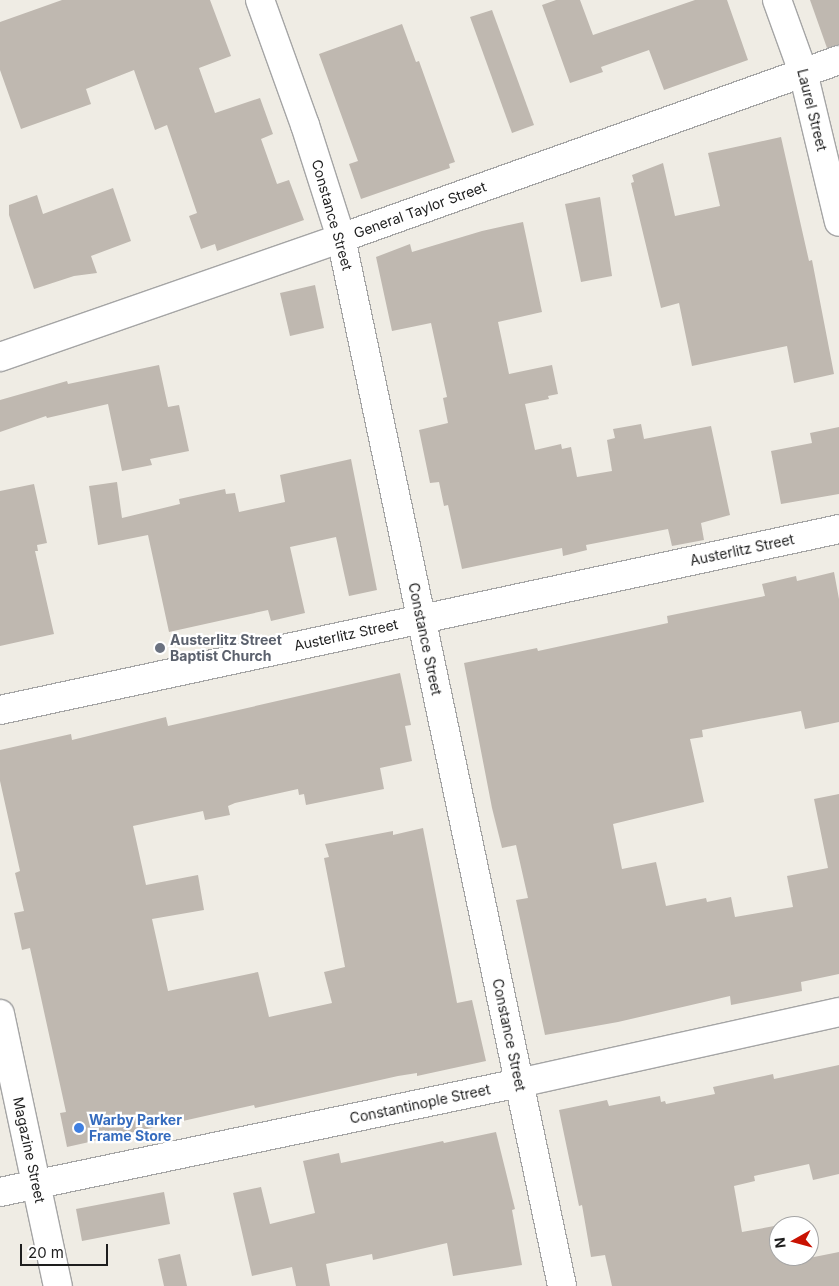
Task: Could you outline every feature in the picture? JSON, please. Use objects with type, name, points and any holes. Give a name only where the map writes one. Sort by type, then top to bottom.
[{"type":"street","name":"Constance Street","points":[[260,0],[305,125],[341,238],[562,1286]]},
{"type":"street","name":"Laurel Street","points":[[777,0],[803,72],[839,222]]},
{"type":"street","name":"General Taylor Street","points":[[0,357],[341,238],[839,60]]},
{"type":"street","name":"Austerlitz Street","points":[[0,710],[839,529]]},
{"type":"street","name":"Constantinople Street","points":[[0,1192],[519,1083],[839,1012]]},
{"type":"street","name":"Magazine Street","points":[[0,1014],[58,1286]]},
{"type":"building","points":[[62,0],[210,0],[231,56],[199,68],[215,113],[260,98],[273,134],[261,139],[277,184],[289,180],[304,220],[217,251],[215,244],[201,249],[189,216],[197,213],[167,125],[155,130],[134,70],[86,89],[91,104],[21,129],[0,70],[0,22]]},
{"type":"building","points":[[556,0],[580,0],[593,35],[695,0],[727,0],[748,60],[664,90],[649,50],[601,67],[603,72],[570,83],[542,5]]},
{"type":"building","points":[[810,0],[839,0],[839,45],[827,48]]},
{"type":"building","points":[[492,10],[534,125],[512,133],[470,17]]},
{"type":"building","points":[[402,24],[416,62],[419,61],[455,162],[449,164],[450,168],[361,199],[349,164],[358,161],[319,54]]},
{"type":"building","points":[[781,137],[809,261],[812,260],[834,374],[794,383],[787,346],[692,366],[679,303],[661,308],[631,183],[634,182],[632,175],[663,163],[675,216],[720,206],[708,153]]},
{"type":"building","points":[[113,188],[131,241],[91,256],[97,273],[74,276],[34,289],[9,215],[9,205],[37,195],[43,214]]},
{"type":"building","points":[[600,197],[612,276],[581,282],[565,204]]},
{"type":"building","points":[[523,222],[542,312],[498,322],[509,374],[552,365],[558,394],[548,396],[549,399],[525,404],[535,450],[561,444],[562,449],[571,447],[577,477],[612,471],[607,440],[615,438],[613,429],[641,424],[644,439],[711,426],[730,515],[701,523],[704,540],[672,546],[668,529],[586,545],[587,550],[563,556],[562,548],[462,569],[448,505],[444,506],[439,482],[430,483],[419,430],[448,423],[443,398],[447,397],[431,323],[392,331],[376,257],[410,244],[412,252],[482,231]]},
{"type":"building","points":[[315,285],[324,328],[290,336],[280,293]]},
{"type":"building","points":[[159,365],[168,407],[179,405],[189,451],[150,459],[152,465],[122,471],[108,404],[47,418],[46,416],[0,432],[0,400],[67,381],[68,384]]},
{"type":"building","points":[[839,427],[839,494],[781,504],[771,451],[812,443],[810,433]]},
{"type":"building","points":[[351,459],[377,590],[349,596],[336,537],[290,547],[305,613],[271,621],[268,610],[169,632],[148,535],[98,545],[89,486],[117,482],[122,518],[180,504],[179,499],[225,489],[226,494],[235,493],[239,512],[285,502],[280,475]]},
{"type":"building","points":[[34,484],[47,543],[37,545],[38,551],[35,551],[54,634],[0,646],[0,491]]},
{"type":"building","points":[[834,572],[839,599],[839,722],[805,729],[801,711],[702,730],[703,737],[690,739],[704,802],[613,824],[622,869],[656,862],[666,906],[706,898],[707,902],[731,897],[735,917],[793,907],[787,876],[828,868],[814,799],[839,794],[839,974],[801,982],[802,991],[731,1005],[730,996],[618,1022],[545,1035],[516,900],[528,898],[516,845],[502,848],[492,808],[464,663],[537,648],[538,651],[668,623],[667,616],[765,596],[762,584],[796,576],[797,581]]},
{"type":"building","points":[[400,673],[411,725],[405,726],[412,761],[380,768],[384,789],[306,805],[304,794],[299,795],[298,789],[235,803],[228,806],[230,815],[205,820],[203,811],[133,826],[146,885],[198,875],[204,910],[152,919],[168,991],[258,972],[269,1017],[332,1003],[324,972],[345,967],[324,858],[329,857],[325,844],[393,831],[393,835],[423,828],[457,1003],[472,1000],[486,1061],[417,1076],[417,1073],[398,1076],[255,1108],[254,1105],[67,1147],[60,1113],[66,1112],[30,948],[22,950],[14,913],[24,911],[15,873],[20,871],[0,781],[0,750],[71,734],[72,740],[166,717],[168,726]]},
{"type":"building","points":[[839,1065],[839,1174],[813,1180],[809,1164],[754,1176],[755,1181],[734,1186],[742,1232],[769,1227],[769,1266],[819,1266],[819,1256],[839,1252],[839,1286],[612,1286],[605,1255],[591,1257],[582,1205],[579,1206],[559,1110],[607,1100],[609,1106],[660,1096],[661,1102],[665,1101],[666,1104],[715,1094],[713,1087],[773,1074],[774,1079]]},
{"type":"building","points":[[496,1132],[515,1209],[512,1210],[522,1265],[453,1276],[447,1243],[373,1260],[372,1254],[326,1264],[330,1286],[296,1286],[292,1267],[252,1276],[233,1193],[261,1187],[270,1224],[315,1213],[303,1161],[339,1153],[341,1163],[443,1141],[444,1143]]},
{"type":"building","points":[[164,1192],[170,1224],[82,1241],[76,1209]]},
{"type":"building","points":[[180,1254],[187,1286],[164,1286],[158,1259]]},
{"type":"place","name":"Austerlitz Street Baptist Church","points":[[160,648]]},
{"type":"place","name":"Warby Parker Frame Store","points":[[79,1128]]}]
